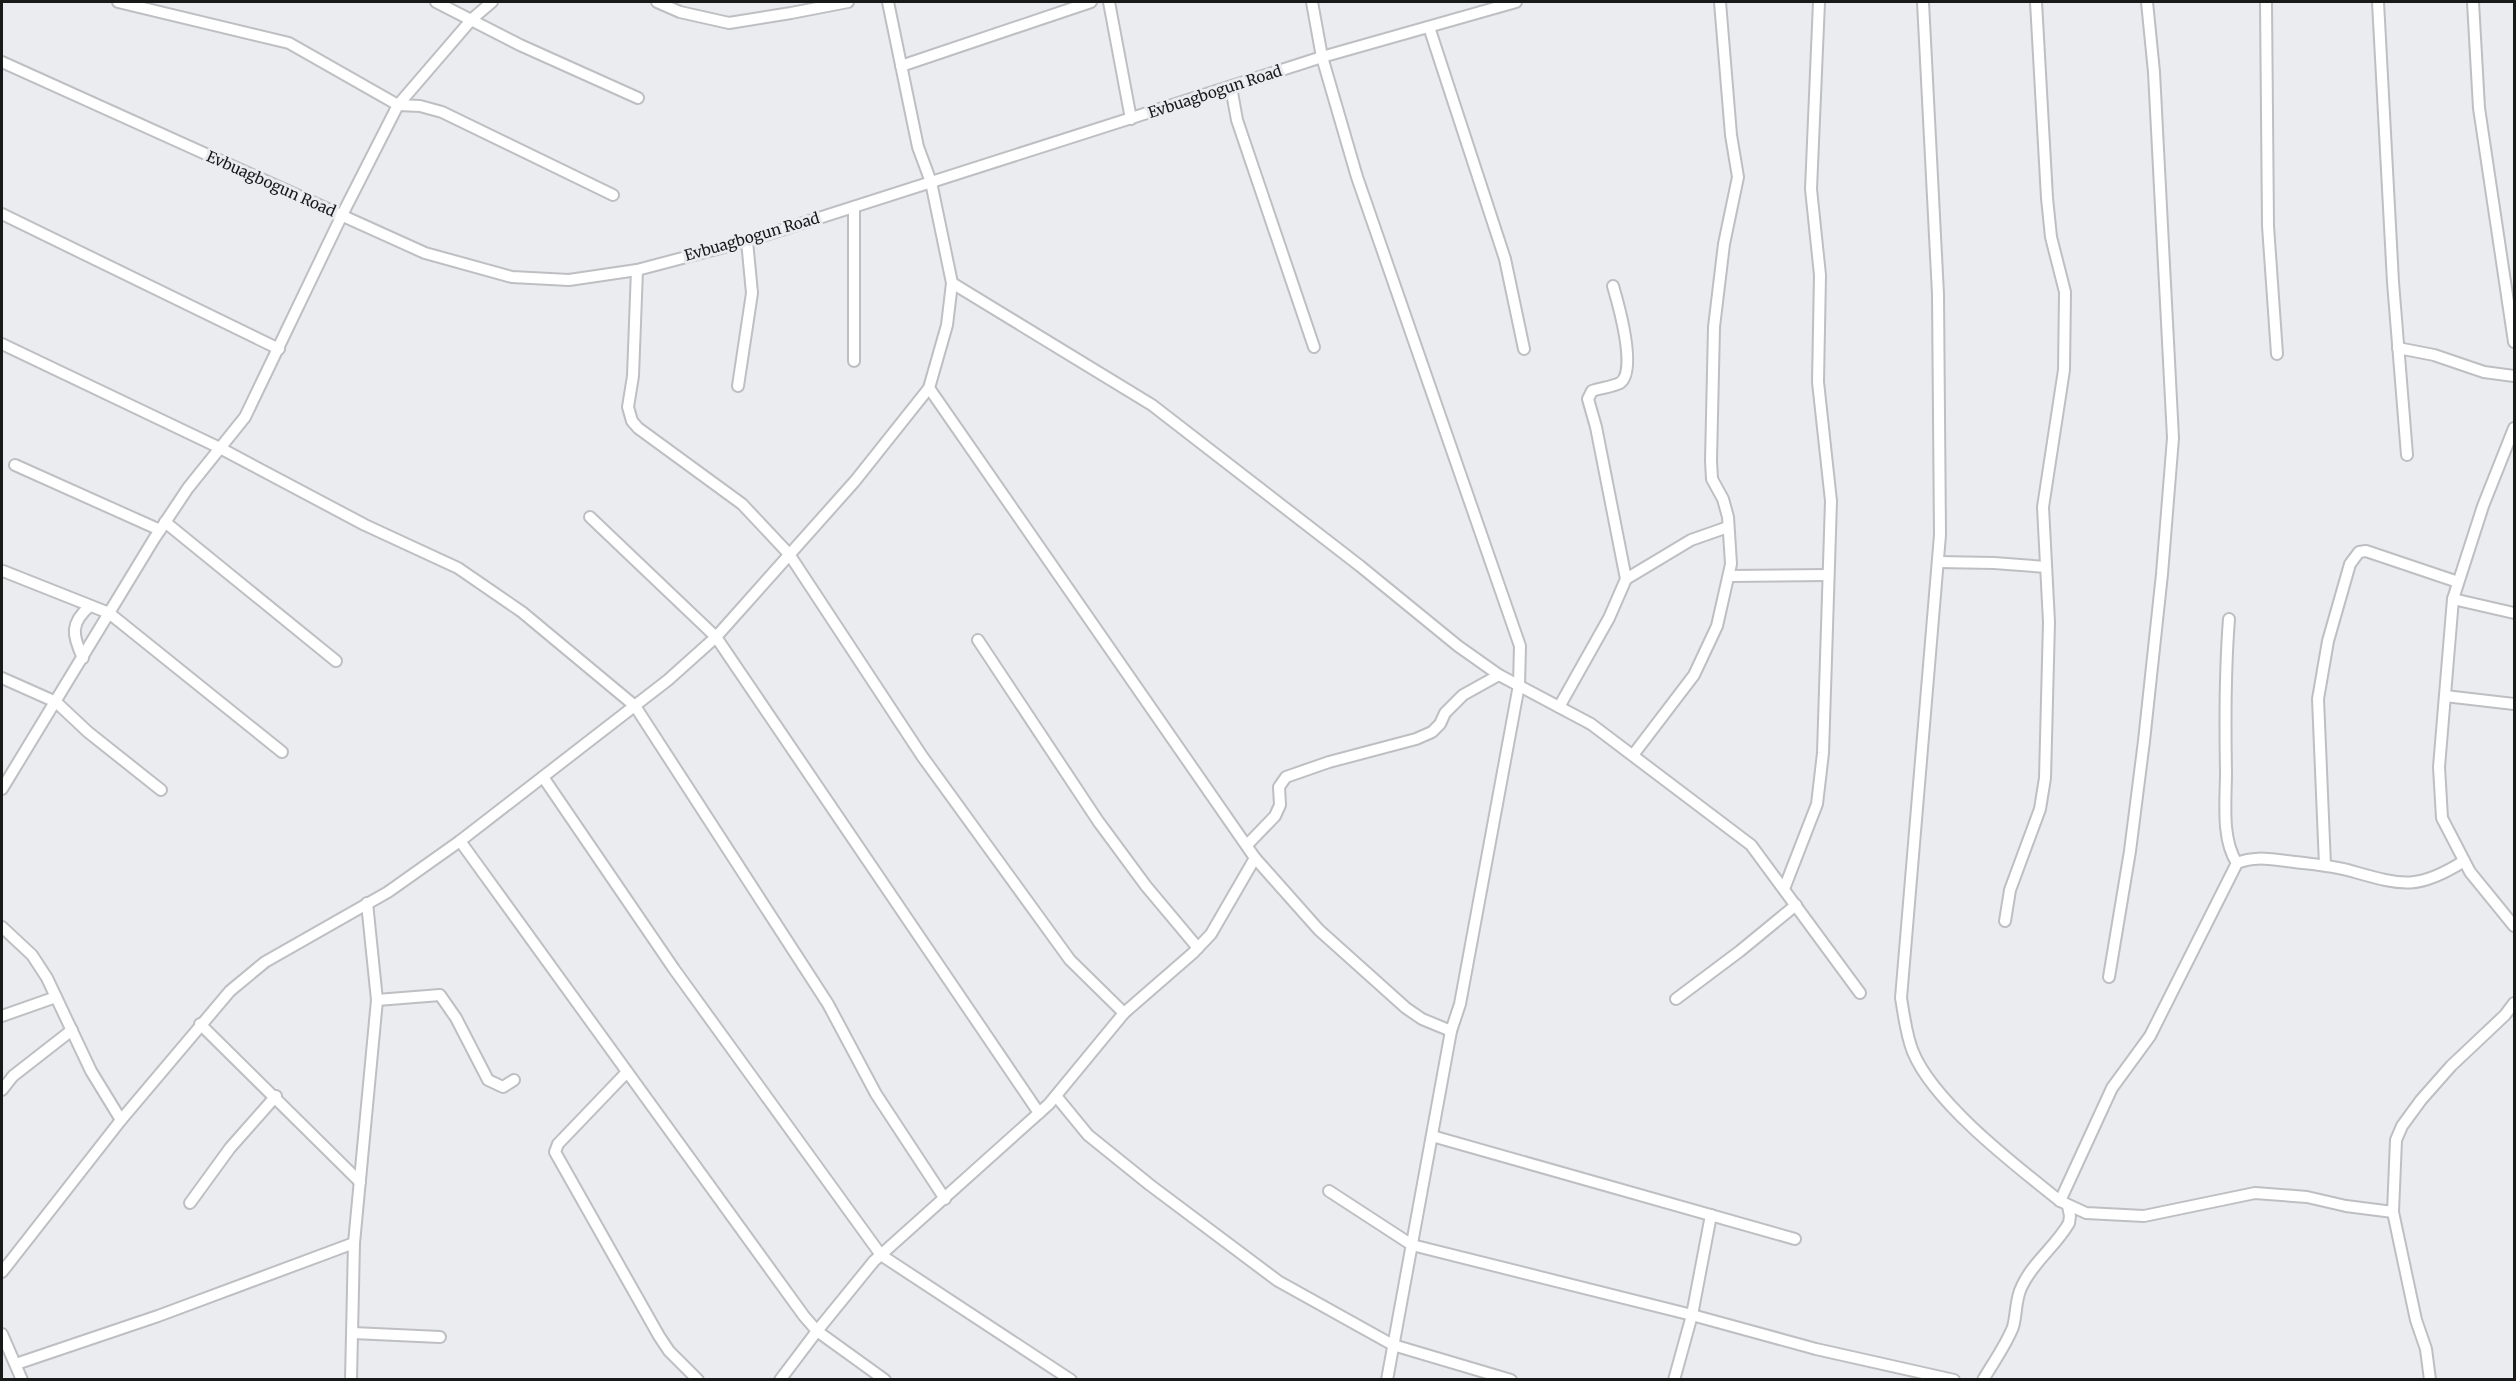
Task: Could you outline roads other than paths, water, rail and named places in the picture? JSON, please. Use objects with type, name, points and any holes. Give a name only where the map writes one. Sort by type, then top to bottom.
[{"type":"street","points":[[118,2],[289,43],[398,105],[420,106],[441,112],[613,195]]},
{"type":"street","points":[[436,2],[520,45],[638,98]]},
{"type":"street","points":[[2,789],[163,526],[245,417],[398,105],[472,19],[492,2]]},
{"type":"street","points":[[657,2],[680,12],[729,22],[791,14],[848,2]]},
{"type":"street","points":[[2,1272],[121,1120],[230,991],[265,962],[388,892],[460,841],[635,706],[716,637],[855,481],[929,388],[947,325],[952,283],[931,182],[918,147],[888,2]]},
{"type":"street","points":[[901,66],[1091,2]]},
{"type":"street","points":[[1109,2],[1131,119]]},
{"type":"street","points":[[1312,2],[1322,57],[1357,177],[1520,646],[1519,685],[1460,1004],[1451,1031],[1386,1380]]},
{"type":"street","name":"Evbuagbogun Road","points":[[2,62],[425,253],[512,277],[569,280],[637,270],[747,241],[1322,57],[1514,2]]},
{"type":"street","points":[[1633,755],[1694,675],[1717,626],[1731,564],[1723,499],[1712,479],[1711,461],[1714,327],[1724,244],[1738,177],[1731,135],[1720,2]]},
{"type":"street","points":[[1784,889],[1818,804],[1823,753],[1831,501],[1818,382],[1820,275],[1811,189],[1819,2]]},
{"type":"street","points":[[1923,2],[1938,294],[1941,535],[1900,998],[1912,1050],[1932,1084],[1976,1130],[2064,1203],[2086,1213],[2144,1216],[2255,1193],[2307,1197],[2346,1206],[2393,1212]]},
{"type":"street","points":[[2005,921],[2010,890],[2040,809],[2045,778],[2049,622],[2043,507],[2064,370],[2065,292],[2052,237],[2047,198],[2036,2]]},
{"type":"street","points":[[2109,977],[2130,851],[2144,741],[2162,574],[2173,438],[2155,84],[2147,2]]},
{"type":"street","points":[[2265,2],[2268,226],[2277,354]]},
{"type":"street","points":[[2378,2],[2398,348],[2407,455]]},
{"type":"street","points":[[2473,2],[2479,108],[2514,342]]},
{"type":"street","points":[[1429,27],[1505,259],[1524,349]]},
{"type":"street","points":[[1231,87],[1237,120],[1314,347]]},
{"type":"street","points":[[854,207],[854,361]]},
{"type":"street","points":[[2,214],[279,349]]},
{"type":"street","points":[[738,386],[752,293],[747,241]]},
{"type":"street","points":[[637,270],[633,376],[628,407],[632,421],[638,428],[742,504],[789,554],[922,756],[1070,960],[1124,1013]]},
{"type":"street","points":[[952,283],[1152,405],[1360,566],[1458,646],[1499,675],[1591,724],[1751,845],[1860,993]]},
{"type":"street","points":[[1559,707],[1609,618],[1626,579],[1596,427],[1588,399],[1588,394],[1592,391],[1619,383],[1626,372],[1625,325],[1613,286]]},
{"type":"street","points":[[2,344],[220,448],[365,525],[458,568],[522,612],[635,706],[828,1004],[876,1094],[945,1199]]},
{"type":"street","points":[[2398,348],[2454,360],[2484,372],[2514,376]]},
{"type":"street","points":[[929,388],[1256,858],[1319,930],[1406,1008],[1422,1019],[1451,1031]]},
{"type":"street","points":[[2514,428],[2483,506],[2453,599],[2439,767],[2442,818],[2470,872],[2514,926]]},
{"type":"street","points":[[15,465],[163,526],[336,661]]},
{"type":"street","points":[[590,517],[716,637],[1039,1113]]},
{"type":"street","points":[[1626,579],[1691,540],[1728,527]]},
{"type":"street","points":[[2325,866],[2318,699],[2328,641],[2350,564],[2359,552],[2366,551],[2458,582]]},
{"type":"street","points":[[1938,562],[2046,567]]},
{"type":"street","points":[[3,571],[110,614],[282,752]]},
{"type":"street","points":[[1729,576],[1828,575]]},
{"type":"street","points":[[2453,599],[2514,613]]},
{"type":"street","points":[[83,658],[75,638],[75,625],[78,616],[90,606]]},
{"type":"street","points":[[2229,619],[2224,675],[2226,813],[2230,849],[2237,863]]},
{"type":"street","points":[[978,640],[1098,821],[1146,886],[1198,948]]},
{"type":"street","points":[[1247,845],[1275,816],[1280,805],[1279,787],[1286,777],[1329,762],[1416,739],[1432,732],[1440,724],[1445,713],[1463,695],[1499,675]]},
{"type":"street","points":[[2,678],[56,702],[88,732],[161,790]]},
{"type":"street","points":[[2445,696],[2514,704]]},
{"type":"street","points":[[543,777],[674,969],[881,1255],[1071,1380]]},
{"type":"street","points":[[460,841],[817,1331],[885,1380]]},
{"type":"street","points":[[780,1380],[817,1331],[881,1255],[1039,1113],[1056,1096],[1124,1013],[1211,934],[1256,858]]},
{"type":"street","points":[[1983,1380],[2012,1329],[2017,1299],[2022,1286],[2069,1223],[2070,1216],[2064,1203],[2112,1088],[2150,1036],[2193,946],[2237,863],[2257,858],[2325,866],[2391,882],[2412,883],[2446,872],[2464,861]]},
{"type":"street","points":[[351,1380],[354,1243],[377,1000],[368,903]]},
{"type":"street","points":[[1676,999],[1740,951],[1796,904]]},
{"type":"street","points":[[2,927],[32,955],[47,978],[91,1071],[121,1120]]},
{"type":"street","points":[[377,1000],[440,995],[456,1018],[488,1080],[503,1087],[514,1080]]},
{"type":"street","points":[[2,1016],[56,997]]},
{"type":"street","points":[[2430,1380],[2426,1349],[2416,1320],[2393,1212],[2396,1140],[2402,1126],[2421,1100],[2451,1066],[2505,1015],[2514,1003]]},
{"type":"street","points":[[201,1024],[360,1182]]},
{"type":"street","points":[[2,1090],[13,1076],[72,1030]]},
{"type":"street","points":[[627,1072],[558,1144],[555,1152],[659,1336],[669,1350],[698,1380]]},
{"type":"street","points":[[190,1203],[230,1148],[276,1096]]},
{"type":"street","points":[[1056,1096],[1088,1135],[1150,1185],[1278,1281],[1393,1345],[1511,1380]]},
{"type":"street","points":[[1432,1136],[1795,1239]]},
{"type":"street","points":[[1329,1191],[1412,1245],[1692,1315],[1816,1349],[1954,1380]]},
{"type":"street","points":[[1674,1380],[1692,1315],[1711,1215]]},
{"type":"street","points":[[16,1364],[158,1316],[354,1243]]},
{"type":"street","points":[[353,1333],[440,1337]]},
{"type":"street","points":[[2,1334],[22,1380]]}]
